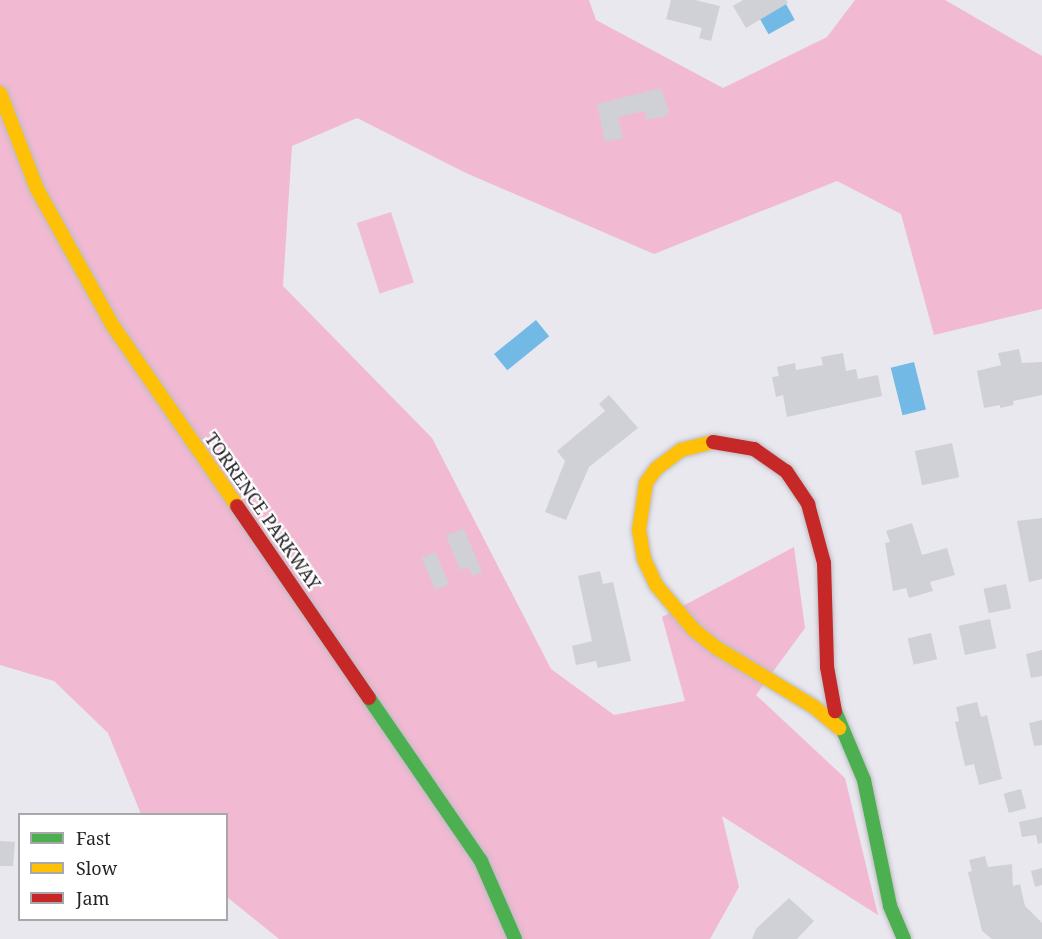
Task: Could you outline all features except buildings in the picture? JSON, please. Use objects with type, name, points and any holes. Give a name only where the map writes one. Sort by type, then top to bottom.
[{"type":"street","name":"TORRENCE PARKWAY","points":[[0,93],[36,189],[112,326],[481,861],[515,939]]},
{"type":"street","points":[[839,728],[814,707],[693,629],[656,585],[644,559],[639,530],[641,501],[646,483],[656,469],[681,450],[716,441],[745,446],[771,458],[798,486],[818,533],[824,563],[827,667],[839,728],[864,780],[890,906],[904,939]]},
{"type":"shaded area","points":[[0,0],[589,0],[596,20],[723,88],[827,37],[855,0],[945,0],[1042,56],[1042,309],[934,335],[901,214],[837,181],[654,254],[466,173],[357,118],[292,146],[283,286],[432,438],[551,669],[614,715],[685,701],[662,617],[794,547],[805,628],[756,695],[845,778],[878,915],[722,816],[739,887],[710,939],[279,939],[228,898],[228,813],[141,813],[108,733],[54,681],[0,665]]},
{"type":"shaded area","points":[[391,212],[414,282],[380,294],[357,223]]},
{"type":"water","points":[[786,4],[795,20],[768,34],[760,19]]},
{"type":"water","points":[[536,320],[549,336],[507,370],[494,354]]},
{"type":"water","points":[[914,362],[926,410],[903,415],[891,368]]},
{"type":"traffic: fast","points":[[369,698],[481,861],[515,939]]},
{"type":"traffic: fast","points":[[835,711],[864,780],[890,906],[904,939]]},
{"type":"traffic: slow","points":[[0,93],[37,189],[113,326],[237,506]]},
{"type":"traffic: slow","points":[[713,442],[681,450],[656,469],[646,483],[639,530],[644,559],[656,585],[693,629],[715,647],[814,707],[839,728]]},
{"type":"traffic: jam","points":[[713,442],[754,449],[786,471],[808,504],[824,563],[827,667],[835,711]]},
{"type":"traffic: jam","points":[[237,506],[369,698]]}]
